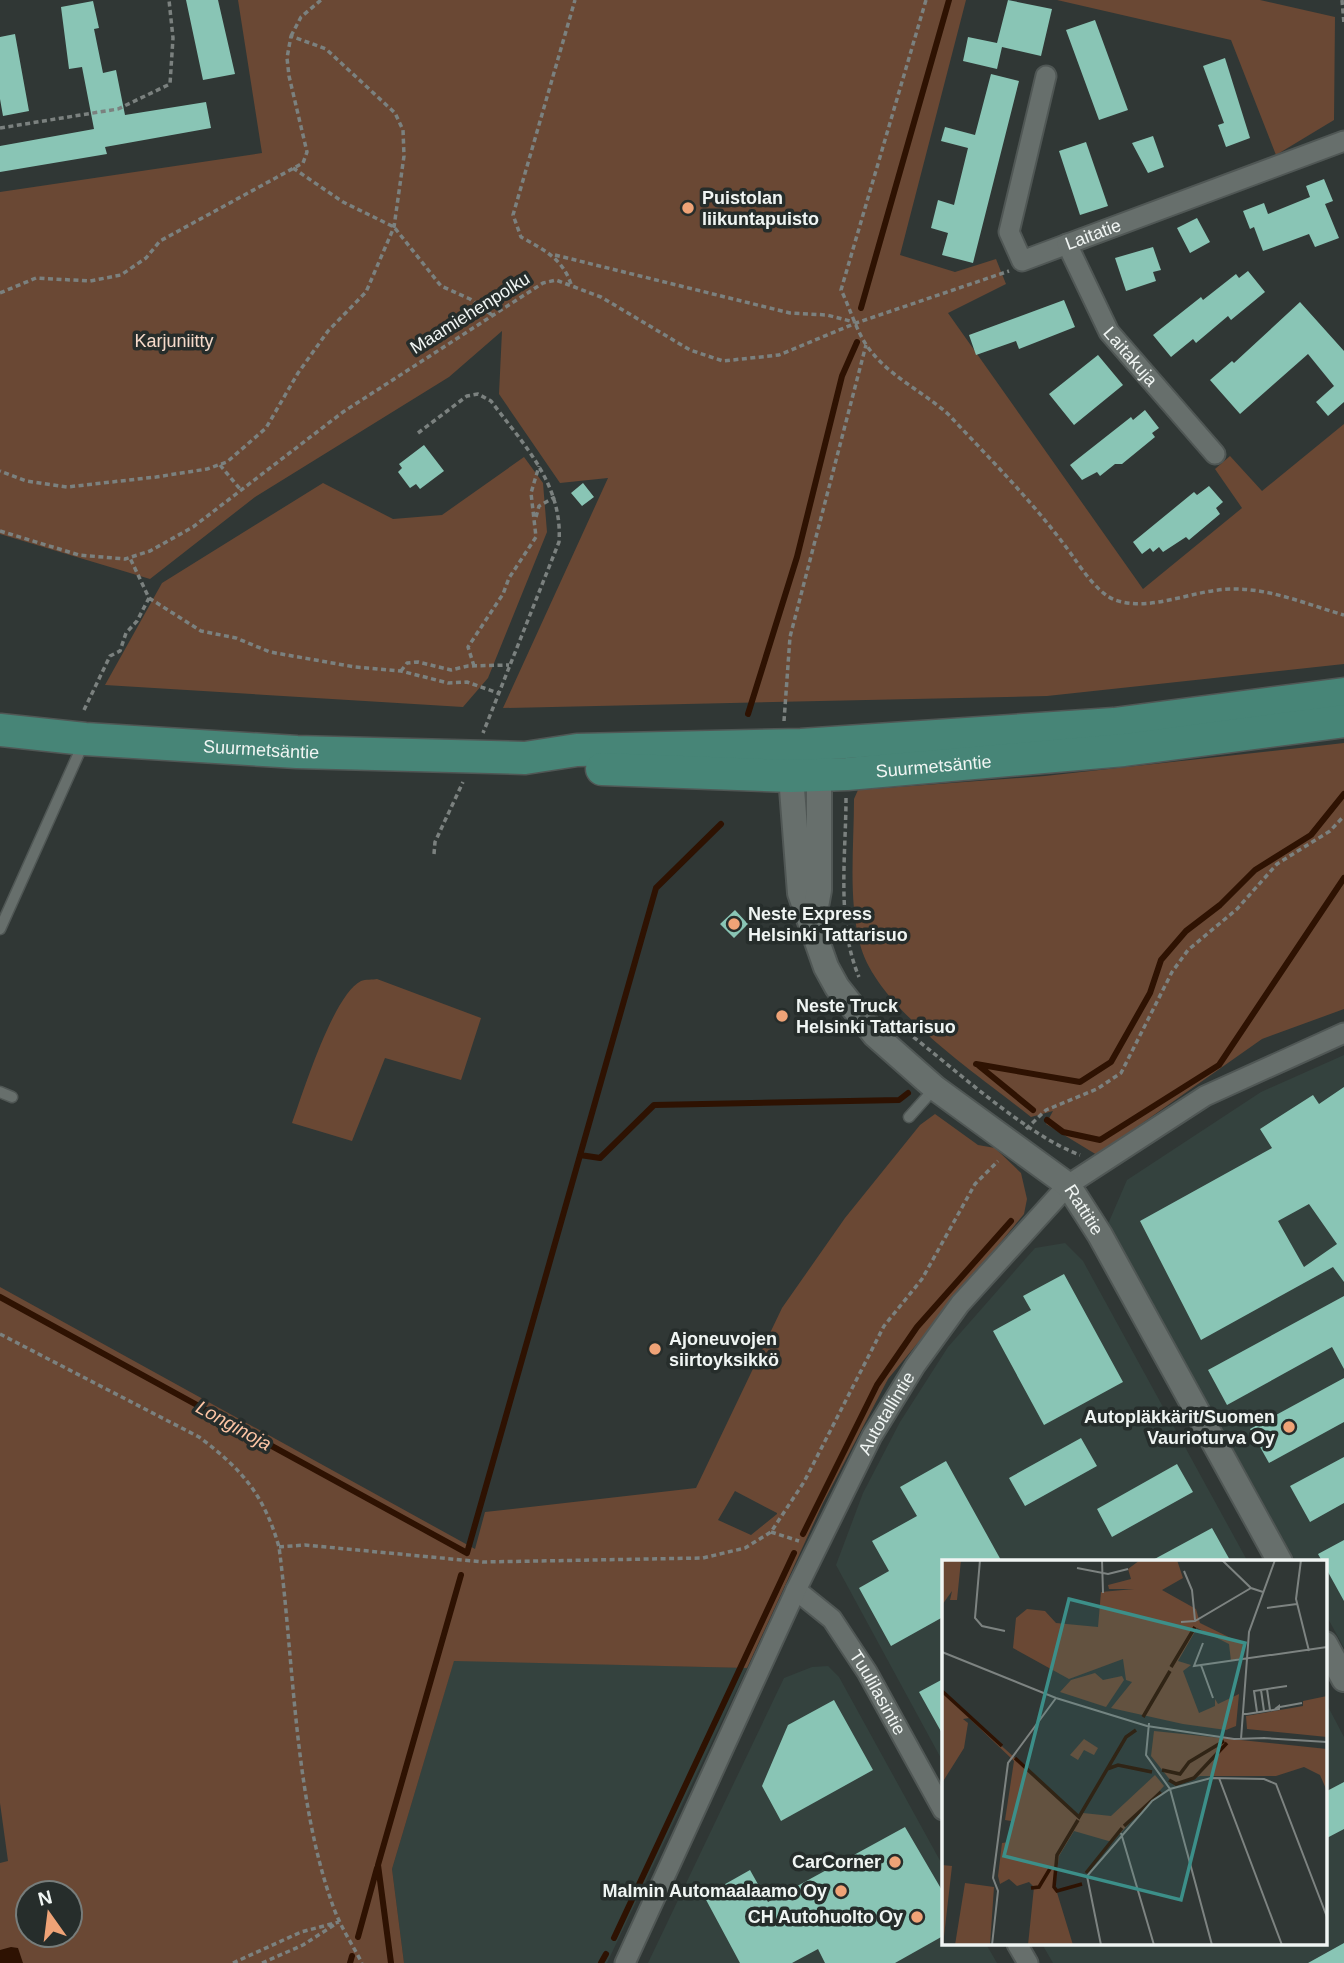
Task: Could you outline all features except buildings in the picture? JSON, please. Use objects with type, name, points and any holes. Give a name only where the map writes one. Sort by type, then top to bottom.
[{"type":"main road","name":"Suurmetsäntie","points":[[0,730],[85,725],[297,752],[525,758],[577,750],[793,735],[1114,724],[1344,694]]},
{"type":"main road","name":"Suurmetsäntie","points":[[525,758],[575,768],[819,775],[1124,750],[1344,720]]},
{"type":"street","points":[[1022,261],[1009,232],[1046,76]]},
{"type":"street","name":"Laitatie","points":[[1022,261],[1344,141]]},
{"type":"street","name":"Laitakuja","points":[[1067,244],[1109,332],[1215,454]]},
{"type":"street","name":"Rattitie","points":[[793,735],[819,775],[800,892],[826,967],[849,1004],[875,1034],[935,1087],[1068,1185],[1100,1235],[1279,1560]]},
{"type":"street","name":"Autotallintie","points":[[625,1963],[796,1590],[872,1436],[915,1366],[960,1304],[1068,1185],[1205,1096],[1344,1033]]},
{"type":"street","name":"Tuulilasintie","points":[[796,1590],[832,1619],[867,1672],[942,1808]]},
{"type":"street","points":[[1326,1646],[1344,1679]]},
{"type":"street","points":[[1018,1946],[1028,1963]]},
{"type":"lane","points":[[0,929],[85,725]]},
{"type":"lane","points":[[909,1117],[935,1087]]},
{"type":"lane","points":[[0,1092],[12,1097]]},
{"type":"path","points":[[0,128],[118,109],[170,84],[173,38],[169,0]]},
{"type":"path","points":[[0,293],[36,278],[90,281],[121,275],[146,257],[160,241],[303,163],[307,152],[287,58],[291,36],[301,17],[321,0]]},
{"type":"path","points":[[575,0],[513,215],[521,237],[554,255],[790,313],[827,315],[856,323]]},
{"type":"path","points":[[925,0],[841,290],[866,345],[904,383],[932,399],[948,414],[1046,518],[1084,572],[1112,599],[1139,605],[1198,592],[1236,589],[1265,592],[1344,615]]},
{"type":"path","points":[[1342,0],[1344,24]]},
{"type":"path","points":[[0,471],[26,481],[67,487],[113,484],[228,462],[266,428],[298,373],[328,331],[366,292],[394,226],[404,156],[403,130],[395,113],[326,49],[291,36]]},
{"type":"path","points":[[293,168],[343,202],[394,226],[441,286],[470,299],[492,315]]},
{"type":"path","points":[[554,255],[566,270],[571,284]]},
{"type":"path","name":"Maamiehenpolku","points":[[0,531],[79,555],[130,558],[149,551],[193,527],[343,412],[543,283],[556,280],[601,297],[690,350],[723,361],[779,355],[856,323],[1006,273],[1022,261]]},
{"type":"path","points":[[793,735],[790,637],[866,345]]},
{"type":"path","points":[[418,433],[467,396],[478,394],[491,401],[539,466],[555,497],[560,523],[559,542],[498,693],[476,757],[435,842],[434,854]]},
{"type":"path","points":[[220,465],[240,489]]},
{"type":"path","points":[[474,666],[468,647],[536,537],[531,493],[539,466]]},
{"type":"path","points":[[535,519],[539,506],[555,497]]},
{"type":"path","points":[[130,558],[149,598],[201,631],[236,638],[270,652],[355,667],[401,671],[448,683],[467,682],[498,693]]},
{"type":"path","points":[[85,725],[110,656],[120,651],[126,632],[137,621],[149,598]]},
{"type":"path","points":[[401,671],[407,663],[418,662],[451,670],[509,665]]},
{"type":"path","points":[[819,775],[849,949],[860,980]]},
{"type":"path","points":[[279,1547],[304,1545],[483,1562],[703,1558],[745,1548],[771,1532],[830,1436],[884,1326],[922,1279],[975,1184],[1046,1110],[1097,1089],[1121,1073],[1172,972],[1188,950],[1237,909],[1277,864],[1331,831],[1344,816]]},
{"type":"path","points":[[902,1028],[1029,1126],[1064,1149],[1103,1163]]},
{"type":"path","points":[[0,1334],[199,1437],[228,1458],[250,1482],[272,1522],[279,1547],[297,1721],[315,1842],[339,1922],[362,1963]]},
{"type":"path","points":[[771,1532],[792,1537],[815,1551]]},
{"type":"path","points":[[233,1963],[301,1932],[339,1922]]},
{"type":"path","points":[[262,1963],[303,1945],[339,1922]]},
{"type":"shaded area","points":[[1344,1055],[1344,1648],[1326,1615],[1326,1560],[1295,1560],[1108,1224],[1127,1180],[1261,1092]]},
{"type":"shaded area","points":[[1065,1243],[1083,1261],[1247,1560],[942,1560],[942,1760],[836,1565],[863,1493],[900,1422],[948,1347],[1035,1248]]},
{"type":"shaded area","points":[[454,1660],[747,1668],[607,1963],[404,1963],[392,1869]]},
{"type":"shaded area","points":[[828,1666],[839,1677],[942,1864],[942,1946],[987,1946],[997,1963],[648,1963],[784,1678],[812,1667]]},
{"type":"shaded area","points":[[1326,1703],[1344,1737],[1344,1963],[1053,1963],[1043,1946],[1326,1946]]},
{"type":"shaded area","points":[[11,1947],[18,1949],[23,1963],[0,1963],[0,1950]]},
{"type":"green space","name":"Karjuniitty","points":[[238,0],[966,0],[900,255],[955,272],[996,259],[1006,284],[948,313],[1143,589],[1242,508],[1215,469],[1230,456],[1262,491],[1344,424],[1344,664],[1047,696],[503,708],[608,478],[560,483],[499,394],[502,331],[449,377],[255,497],[150,579],[0,534],[0,192],[262,153]]},
{"type":"green space","points":[[1057,0],[1260,0],[1335,17],[1334,120],[1276,155],[1231,40]]},
{"type":"green space","points":[[524,457],[543,483],[547,532],[488,678],[463,707],[105,685],[162,583],[323,483],[393,519],[442,515]]},
{"type":"green space","points":[[1344,743],[1344,1009],[1262,1039],[1097,1155],[1046,1124],[1053,1111],[1031,1117],[958,1061],[907,1016],[870,968],[860,944],[854,909],[854,799],[858,790],[1045,776]]},
{"type":"green space","points":[[377,979],[481,1018],[461,1080],[385,1058],[352,1141],[292,1123],[320,1046],[340,1005],[350,990],[361,981]]},
{"type":"green space","points":[[935,1114],[978,1145],[995,1148],[1021,1173],[1027,1199],[1024,1214],[888,1379],[823,1503],[747,1668],[454,1661],[392,1869],[404,1963],[0,1963],[0,1863],[8,1861],[0,1803],[0,1287],[475,1549],[485,1512],[696,1488],[782,1308],[845,1218],[920,1125]],"holes":[[[735,1491],[777,1513],[751,1535],[718,1520]]]},
{"type":"waterway","points":[[861,308],[949,0]]},
{"type":"waterway","points":[[748,714],[797,557],[842,376],[857,342]]},
{"type":"waterway","points":[[976,1064],[1080,1082],[1111,1062],[1150,993],[1161,960],[1186,931],[1220,905],[1255,870],[1311,835],[1344,794]]},
{"type":"waterway","name":"Longinoja","points":[[0,1297],[467,1553],[656,888],[721,824]]},
{"type":"waterway","points":[[1047,1120],[1063,1132],[1100,1140],[1219,1065],[1344,878]]},
{"type":"waterway","points":[[978,1065],[1033,1110]]},
{"type":"waterway","points":[[580,1155],[600,1158],[654,1105],[899,1100],[908,1093]]},
{"type":"waterway","points":[[803,1534],[877,1385],[917,1327],[1011,1221]]},
{"type":"waterway","points":[[614,1938],[794,1553]]},
{"type":"waterway","points":[[391,1963],[378,1865],[461,1575]]},
{"type":"waterway","points":[[358,1937],[377,1868]]},
{"type":"waterway","points":[[601,1963],[606,1954]]},
{"type":"waterway","points":[[350,1963],[352,1956]]},
{"type":"place","name":"Puistolan liikuntapuisto","points":[[688,208]]},
{"type":"place","name":"Neste Express Helsinki Tattarisuo","points":[[734,924]]},
{"type":"place","name":"Neste Truck Helsinki Tattarisuo","points":[[782,1016]]},
{"type":"place","name":"Ajoneuvojen siirtoyksikkö","points":[[655,1349]]},
{"type":"place","name":"Autopläkkärit/Suomen Vaurioturva Oy","points":[[1289,1427]]},
{"type":"place","name":"CarCorner","points":[[895,1862]]},
{"type":"place","name":"Malmin Automaalaamo Oy","points":[[841,1891]]},
{"type":"place","name":"CH Autohuolto Oy","points":[[917,1917]]}]
